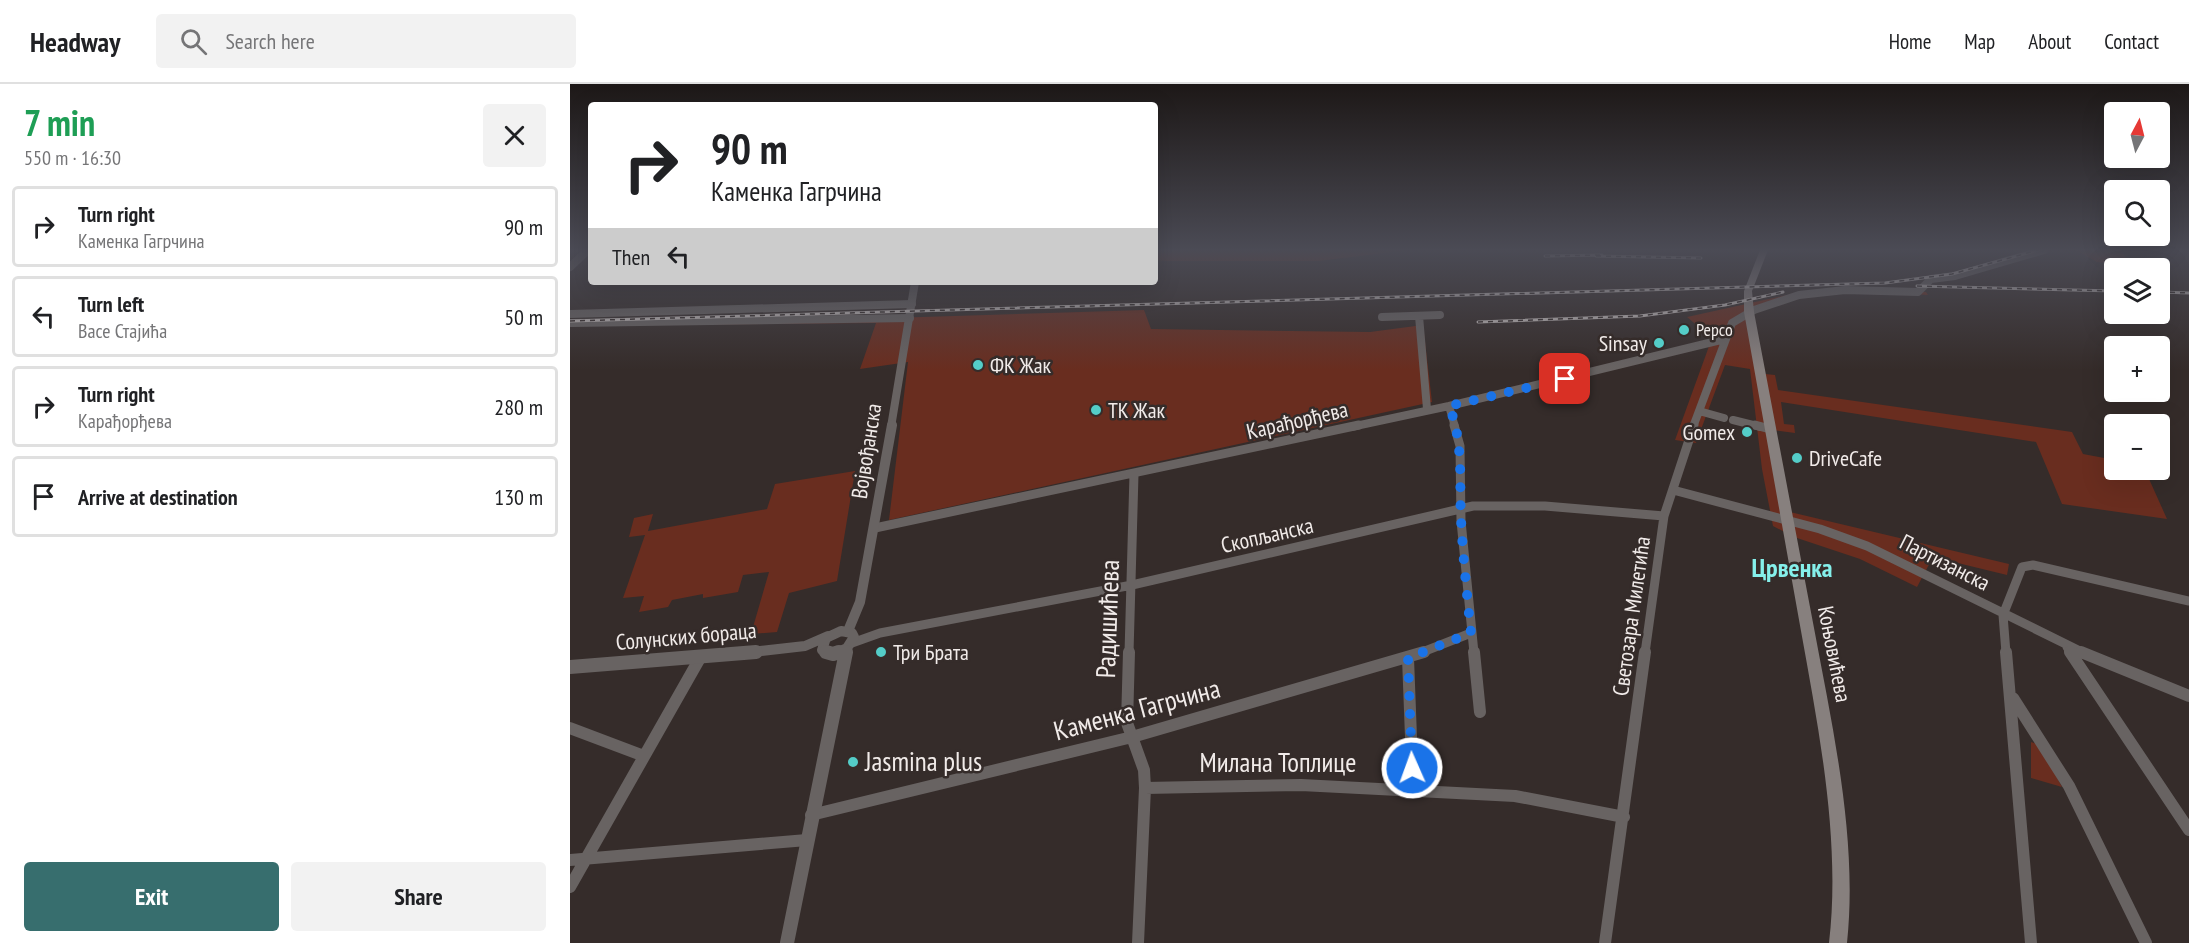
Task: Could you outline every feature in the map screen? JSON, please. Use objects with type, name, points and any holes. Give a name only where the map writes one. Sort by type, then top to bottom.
[{"type":"main road","name":"Коњовићева","points":[[1748,290],[1749,309],[1786,520],[1828,742],[1841,863],[1841,916],[1838,943]]},
{"type":"street","name":"Војвођанска","points":[[787,943],[839,676],[844,637],[859,596],[875,528],[914,290]]},
{"type":"street","name":"Светозара Милетића","points":[[1605,943],[1664,516],[1725,339],[1732,323],[1749,309],[1802,293],[1845,290]]},
{"type":"street","name":"Светозара Милетића","points":[[1849,290],[1918,292],[1920,290]]},
{"type":"street","points":[[570,314],[911,311]]},
{"type":"street","points":[[570,323],[911,311]]},
{"type":"street","points":[[1382,317],[1440,315]]},
{"type":"street","points":[[1419,316],[1427,409]]},
{"type":"street","name":"Карађорђева","points":[[875,528],[1449,406],[1725,339]]},
{"type":"street","points":[[1449,406],[1460,446],[1461,509],[1480,712]]},
{"type":"street","points":[[1699,411],[1770,429]]},
{"type":"street","name":"Радишићева","points":[[1134,474],[1127,723],[1144,770],[1145,788],[1138,943]]},
{"type":"street","name":"Партизанска","points":[[1672,490],[1786,520],[1868,546],[2067,646],[2189,696]]},
{"type":"street","name":"Скопљанска","points":[[844,637],[880,633],[1132,585],[1473,506],[1545,506],[1664,516]]},
{"type":"street","points":[[2031,943],[2012,697],[2003,615],[2025,566],[2032,565],[2189,601]]},
{"type":"street","name":"Каменка Гагрчина","points":[[811,815],[1132,737],[1408,658],[1471,633]]},
{"type":"street","points":[[825,652],[838,653],[844,637]]},
{"type":"street","points":[[839,676],[822,643],[844,637]]},
{"type":"street","name":"Солунских бораца","points":[[570,667],[700,658],[805,646],[844,637]]},
{"type":"street","name":"Солунских бораца","points":[[805,646],[825,652]]},
{"type":"street","points":[[2067,646],[2189,830]]},
{"type":"street","points":[[570,887],[700,658]]},
{"type":"street","points":[[1408,658],[1413,790]]},
{"type":"street","points":[[2012,697],[2033,726],[2105,852],[2146,943]]},
{"type":"street","points":[[570,728],[644,756]]},
{"type":"street","name":"Милана Топлице","points":[[1145,788],[1241,784],[1413,790],[1535,798],[1624,817]]},
{"type":"street","points":[[570,860],[807,840]]},
{"type":"shaded area","points":[[1805,291],[1926,292],[1928,295],[1883,292],[1813,293],[1753,314],[1765,374],[1775,375],[1778,390],[2072,432],[2083,454],[2104,458],[2104,480],[2149,480],[2167,519],[2062,504],[2036,442],[1781,402],[1784,424],[1794,425],[1795,433],[1773,430],[1790,512],[2009,564],[2007,575],[1933,557],[1917,587],[1860,559],[1794,537],[1773,526],[1762,469],[1750,369],[1725,365],[1696,443],[1675,440],[1712,338],[1687,317]]},
{"type":"shaded area","points":[[1144,310],[1151,329],[1370,332],[1423,325],[1432,402],[889,520],[908,362],[860,369],[876,323],[664,325]]},
{"type":"shaded area","points":[[855,471],[837,581],[789,593],[777,632],[751,634],[769,572],[743,575],[738,592],[703,598],[703,594],[672,600],[668,607],[639,612],[644,596],[623,598],[645,535],[629,537],[634,518],[653,514],[648,531],[767,509],[775,484]]},
{"type":"shaded area","points":[[2031,742],[2040,745],[2062,787],[2031,778]]},
{"type":"railway","points":[[570,321],[1640,290]]},
{"type":"railway","points":[[2079,290],[2104,291]]},
{"type":"railway","points":[[1478,322],[1640,316],[1725,305],[1783,292]]},
{"type":"railway","points":[[2170,292],[2189,293]]},
{"type":"place","name":"Pepco","points":[[1684,330]]},
{"type":"place","name":"Sinsay","points":[[1659,343]]},
{"type":"place","name":"ФК Жак","points":[[978,365]]},
{"type":"place","name":"ТК Жак","points":[[1096,410]]},
{"type":"place","name":"Gomex","points":[[1747,432]]},
{"type":"place","name":"DriveCafe","points":[[1797,458]]},
{"type":"place","name":"Три Брата","points":[[881,652]]},
{"type":"place","name":"Jasmina plus","points":[[853,762]]},
{"type":"district","name":"Црвенка","points":[[1792,568]]},
{"type":"route","points":[[1412,768],[1408,658],[1471,633],[1461,521],[1460,446],[1449,406],[1565,379]]}]
